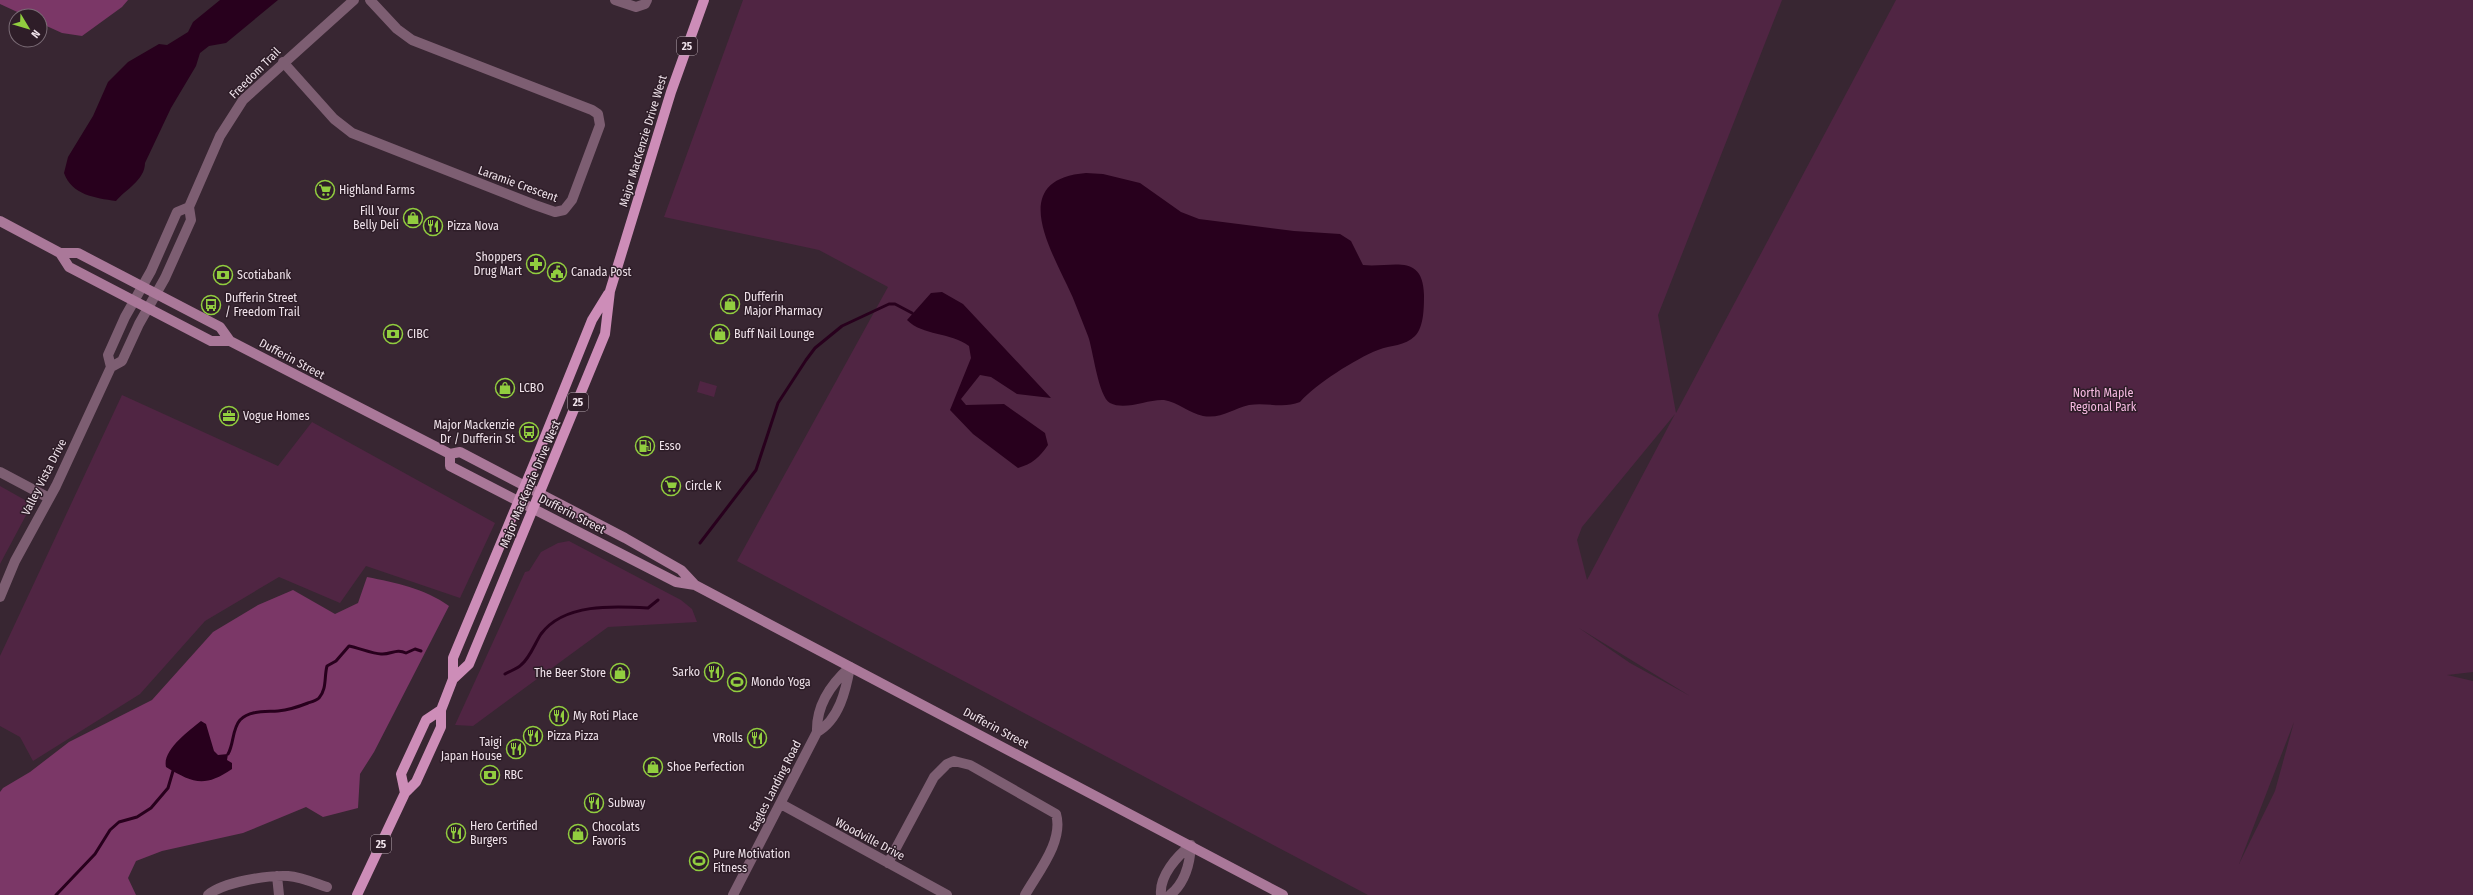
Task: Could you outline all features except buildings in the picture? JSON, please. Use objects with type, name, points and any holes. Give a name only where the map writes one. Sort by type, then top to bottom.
[{"type":"main road","name":"Major MacKenzie Drive West","points":[[453,679],[469,664],[605,334],[610,291],[671,92],[704,0]]},
{"type":"main road","name":"Dufferin Street","points":[[0,221],[60,253],[70,267],[211,341],[230,341],[450,454],[460,452],[625,538],[682,570],[695,585]]},
{"type":"main road","name":"Dufferin Street","points":[[60,253],[78,253],[142,286],[220,327],[230,341]]},
{"type":"main road","name":"Major MacKenzie Drive West","points":[[357,895],[405,793],[416,782],[441,727],[441,710],[453,679],[453,658],[519,501],[592,320],[610,291]]},
{"type":"main road","name":"Dufferin Street","points":[[450,454],[450,466],[676,582],[695,585],[1191,845],[1283,895]]},
{"type":"main road","points":[[405,793],[401,774],[426,720],[441,710]]},
{"type":"street","name":"Freedom Trail","points":[[148,308],[191,220],[189,207],[220,136],[231,118],[251,92],[354,0]]},
{"type":"street","name":"Laramie Crescent","points":[[283,62],[334,119],[352,133],[535,205],[555,212],[564,210],[572,200],[600,125],[598,114],[592,110],[412,40],[397,29],[370,0]]},
{"type":"street","points":[[615,0],[636,7],[645,4],[647,0]]},
{"type":"street","name":"Freedom Trail","points":[[134,301],[177,212],[189,207]]},
{"type":"street","name":"Valley Vista Drive","points":[[111,367],[108,356],[134,301]]},
{"type":"street","name":"Valley Vista Drive","points":[[0,597],[15,561],[49,498],[111,367],[122,361],[148,308]]},
{"type":"street","points":[[0,472],[49,498]]},
{"type":"street","name":"Eagles Landing Road","points":[[733,895],[817,732],[817,717],[834,682],[850,667]]},
{"type":"street","name":"Eagles Landing Road","points":[[817,732],[828,726],[842,699],[847,688],[850,667]]},
{"type":"street","points":[[888,863],[934,778],[946,764],[954,761],[970,765],[1056,814],[1058,822],[1056,839],[1025,895]]},
{"type":"street","name":"Woodville Drive","points":[[781,804],[947,895]]},
{"type":"street","points":[[1161,895],[1160,888],[1176,856],[1191,845]]},
{"type":"street","points":[[1170,895],[1176,890],[1190,864],[1191,845]]},
{"type":"street","points":[[277,876],[279,895]]},
{"type":"street","points":[[208,895],[226,885],[277,876],[290,876],[327,887]]},
{"type":"green space","name":"North Maple Regional Park","points":[[743,0],[1782,0],[1658,315],[1676,413],[1896,0],[2473,0],[2473,672],[2447,675],[2473,681],[2473,895],[1368,895],[737,561],[888,287],[819,250],[664,217]],"holes":[[[1675,414],[1587,580],[1577,540],[1582,527]],[[1579,628],[1690,696],[1630,663]],[[2294,722],[2275,791],[2239,864]]]},
{"type":"green space","points":[[700,381],[717,386],[714,397],[697,392]]},
{"type":"green space","points":[[122,395],[278,466],[312,422],[495,523],[460,598],[366,566],[340,603],[279,577],[205,621],[140,694],[33,761],[20,737],[0,726],[0,656]]},
{"type":"green space","points":[[0,486],[32,504],[0,564]]},
{"type":"green space","points":[[569,541],[681,600],[692,609],[697,622],[608,627],[473,726],[455,725],[525,572],[529,571],[541,552],[558,543]]},
{"type":"shaded area","points":[[0,0],[128,0],[122,7],[82,36],[62,33],[48,27],[48,8],[9,8],[0,4]]},
{"type":"shaded area","points":[[220,0],[278,0],[226,43],[209,46],[200,53],[196,66],[171,108],[145,163],[142,175],[134,184],[116,201],[92,197],[78,191],[64,173],[68,157],[93,116],[108,82],[128,62],[159,44],[167,45],[188,32],[193,22]]},
{"type":"shaded area","points":[[1086,173],[1103,174],[1140,183],[1181,212],[1199,219],[1294,231],[1340,234],[1351,241],[1363,265],[1395,264],[1412,267],[1418,273],[1422,281],[1424,295],[1423,317],[1418,332],[1407,342],[1383,348],[1358,359],[1326,380],[1300,402],[1294,404],[1249,405],[1221,415],[1210,417],[1198,415],[1174,403],[1164,400],[1123,406],[1110,403],[1102,391],[1088,336],[1073,297],[1051,251],[1044,233],[1041,216],[1042,200],[1049,187],[1063,178]]},
{"type":"shaded area","points":[[942,292],[963,304],[1051,398],[1017,394],[991,377],[980,375],[961,399],[966,405],[1004,404],[1045,433],[1048,445],[1032,462],[1018,468],[973,434],[950,410],[971,358],[969,346],[954,338],[921,329],[907,320],[931,293]]},
{"type":"shaded area","points":[[367,577],[420,590],[449,606],[374,752],[360,774],[358,808],[323,817],[306,807],[243,833],[162,851],[136,861],[128,878],[136,895],[0,895],[0,792],[3,788],[30,772],[69,742],[152,700],[213,632],[258,605],[293,590],[335,614],[358,603]]},
{"type":"shaded area","points":[[201,721],[206,724],[214,751],[218,755],[228,754],[227,760],[232,763],[232,769],[214,779],[206,781],[191,780],[166,767],[168,754],[172,748],[184,735]]},
{"type":"waterway","points":[[700,543],[756,470],[778,403],[815,348],[842,326],[889,304],[895,304],[912,313]]},
{"type":"waterway","points":[[505,674],[518,668],[530,654],[541,634],[551,624],[563,617],[576,612],[605,607],[648,608],[658,600]]},
{"type":"waterway","points":[[228,754],[237,724],[244,717],[258,712],[278,711],[297,707],[319,698],[323,691],[327,666],[336,661],[349,646],[381,654],[388,654],[396,651],[406,653],[415,649],[421,651]]},
{"type":"waterway","points":[[56,895],[95,854],[110,830],[119,822],[137,817],[151,808],[168,788],[173,771]]},
{"type":"place","name":"Highland Farms","points":[[325,190]]},
{"type":"place","name":"Fill Your Belly Deli","points":[[413,218]]},
{"type":"place","name":"Pizza Nova","points":[[433,226]]},
{"type":"place","name":"Shoppers Drug Mart","points":[[536,264]]},
{"type":"place","name":"Canada Post","points":[[557,272]]},
{"type":"place","name":"Scotiabank","points":[[223,275]]},
{"type":"place","name":"Dufferin Major Pharmacy","points":[[730,304]]},
{"type":"place","name":"Dufferin Street / Freedom Trail","points":[[211,305]]},
{"type":"place","name":"CIBC","points":[[393,334]]},
{"type":"place","name":"Buff Nail Lounge","points":[[720,334]]},
{"type":"place","name":"LCBO","points":[[505,388]]},
{"type":"place","name":"Vogue Homes","points":[[229,416]]},
{"type":"place","name":"Major Mackenzie Dr / Dufferin St","points":[[529,432]]},
{"type":"place","name":"Esso","points":[[645,446]]},
{"type":"place","name":"Circle K","points":[[671,486]]},
{"type":"place","name":"Sarko","points":[[714,672]]},
{"type":"place","name":"The Beer Store","points":[[620,673]]},
{"type":"place","name":"Mondo Yoga","points":[[737,682]]},
{"type":"place","name":"My Roti Place","points":[[559,716]]},
{"type":"place","name":"Pizza Pizza","points":[[533,736]]},
{"type":"place","name":"VRolls","points":[[757,738]]},
{"type":"place","name":"Taigi Japan House","points":[[516,749]]},
{"type":"place","name":"Shoe Perfection","points":[[653,767]]},
{"type":"place","name":"RBC","points":[[490,775]]},
{"type":"place","name":"Subway","points":[[594,803]]},
{"type":"place","name":"Hero Certified Burgers","points":[[456,833]]},
{"type":"place","name":"Chocolats Favoris","points":[[578,834]]},
{"type":"place","name":"Pure Motivation Fitness","points":[[699,861]]}]
